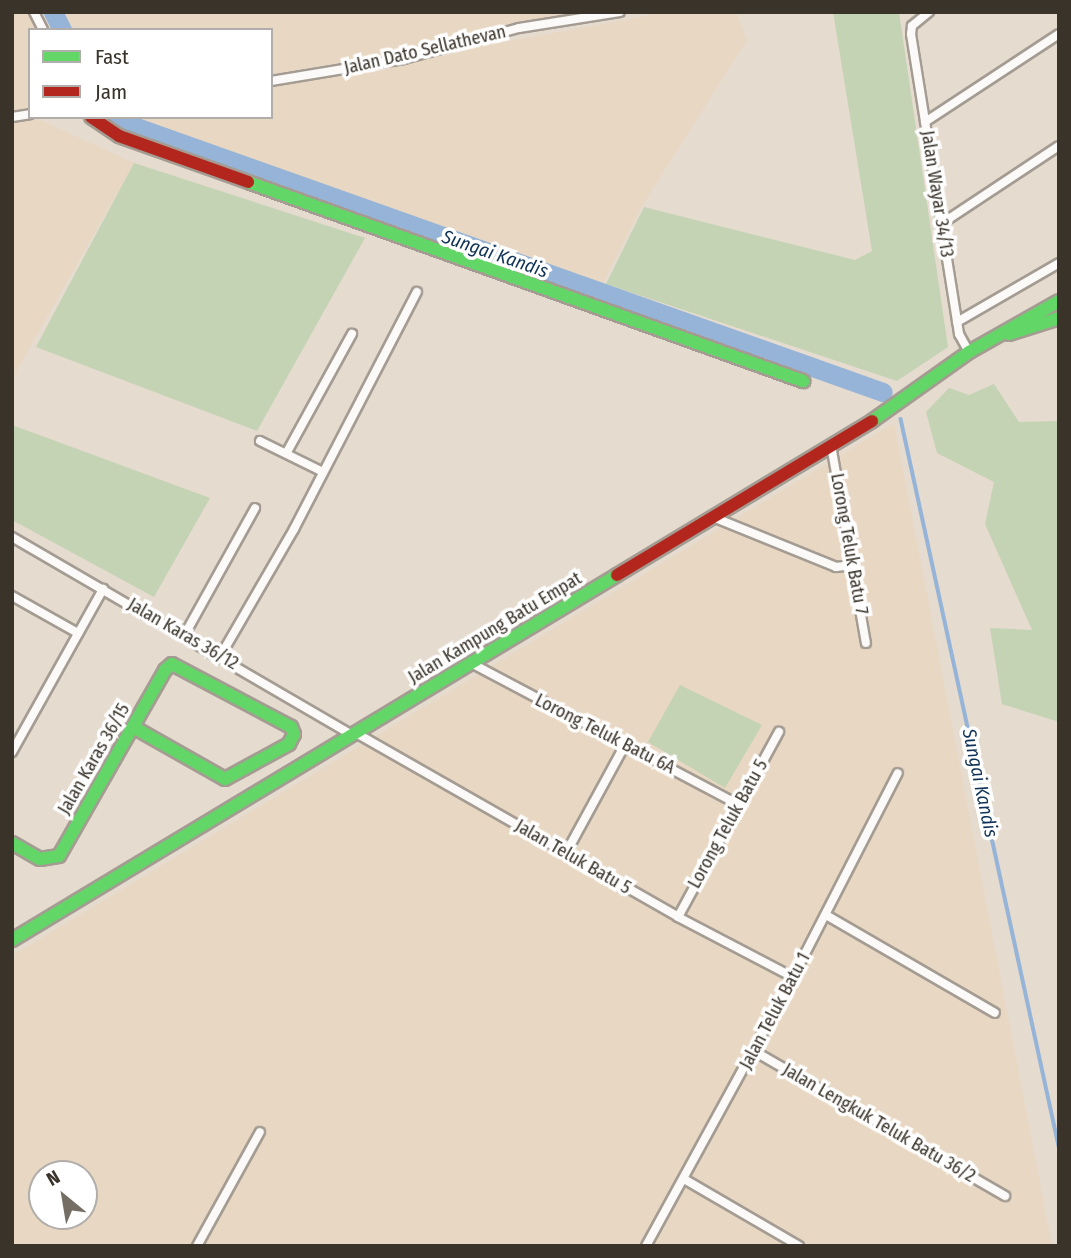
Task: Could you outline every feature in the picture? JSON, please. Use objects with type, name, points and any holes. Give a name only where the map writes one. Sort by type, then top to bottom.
[{"type":"street","points":[[34,12],[42,28]]},
{"type":"street","name":"Jalan Dato Sellathevan","points":[[273,81],[404,59],[519,28],[620,12]]},
{"type":"street","name":"Jalan Wayar 34/13","points":[[929,12],[912,26],[911,34],[957,322],[969,352]]},
{"type":"street","points":[[925,122],[1059,34]]},
{"type":"street","points":[[94,119],[119,136],[803,381]]},
{"type":"street","points":[[941,224],[1059,146]]},
{"type":"street","points":[[957,322],[1059,263]]},
{"type":"street","points":[[221,655],[417,292]]},
{"type":"street","name":"Jalan Kampung Batu Empat","points":[[12,940],[831,445],[969,352],[1059,301]]},
{"type":"street","name":"Jalan Kampung Batu Empat","points":[[991,339],[1059,318]]},
{"type":"street","points":[[286,452],[352,334]]},
{"type":"street","points":[[260,442],[286,452],[321,471]]},
{"type":"street","name":"Lorong Teluk Batu 7","points":[[831,445],[866,643]]},
{"type":"street","points":[[185,634],[255,508]]},
{"type":"street","points":[[713,517],[836,567],[853,565]]},
{"type":"street","name":"Jalan Karas 36/12","points":[[12,537],[185,634],[354,734]]},
{"type":"street","points":[[12,752],[103,589]]},
{"type":"street","points":[[12,596],[78,633]]},
{"type":"street","name":"Lorong Teluk Batu 6A","points":[[471,663],[739,805]]},
{"type":"street","name":"Jalan Karas 36/15","points":[[12,843],[40,859],[59,856],[133,727],[172,664],[292,727],[289,744],[225,779],[133,727]]},
{"type":"street","name":"Lorong Teluk Batu 5","points":[[678,917],[779,732]]},
{"type":"street","name":"Jalan Teluk Batu 5","points":[[354,734],[678,917],[793,977]]},
{"type":"street","points":[[566,853],[626,743]]},
{"type":"street","name":"Jalan Teluk Batu 1","points":[[646,1246],[754,1051],[898,773]]},
{"type":"street","points":[[826,915],[995,1013]]},
{"type":"street","name":"Jalan Lengkuk Teluk Batu 36/2","points":[[754,1051],[1005,1196]]},
{"type":"street","points":[[197,1246],[260,1132]]},
{"type":"street","points":[[684,1179],[799,1246]]},
{"type":"shaded area","points":[[12,12],[27,12],[35,28],[28,28],[28,109],[12,112]]},
{"type":"shaded area","points":[[58,12],[580,12],[495,26],[408,51],[273,74],[273,28],[66,28]]},
{"type":"shaded area","points":[[667,12],[736,12],[747,40],[642,206],[601,287],[121,119],[273,119],[273,85]]},
{"type":"shaded area","points":[[38,119],[134,163],[12,379],[12,123]]},
{"type":"shaded area","points":[[894,423],[1052,1246],[12,1246],[12,956]]},
{"type":"green space","points":[[833,12],[899,12],[948,347],[897,381],[606,284],[644,207],[855,260],[872,251]]},
{"type":"green space","points":[[134,163],[365,238],[257,431],[36,347]]},
{"type":"green space","points":[[994,384],[1019,422],[1059,421],[1059,722],[1002,704],[990,628],[1032,630],[985,524],[994,482],[937,453],[926,412],[949,388],[969,395]]},
{"type":"green space","points":[[12,425],[210,498],[154,597],[12,520]]},
{"type":"green space","points":[[680,685],[762,725],[725,788],[648,742]]},
{"type":"waterway","name":"Sungai Kandis","points":[[53,12],[61,28]]},
{"type":"waterway","name":"Sungai Kandis","points":[[114,119],[883,392]]},
{"type":"waterway","name":"Sungai Kandis","points":[[901,419],[1059,1146]]},
{"type":"traffic: fast","points":[[248,182],[803,381]]},
{"type":"traffic: fast","points":[[872,421],[969,352],[1059,301]]},
{"type":"traffic: fast","points":[[1009,334],[1059,318]]},
{"type":"traffic: fast","points":[[12,940],[617,575]]},
{"type":"traffic: fast","points":[[12,843],[40,859],[59,856],[165,670],[172,664],[291,727],[294,734],[289,744],[225,779],[133,727]]},
{"type":"traffic: jam","points":[[94,119],[119,136],[248,182]]},
{"type":"traffic: jam","points":[[617,575],[872,421]]}]
